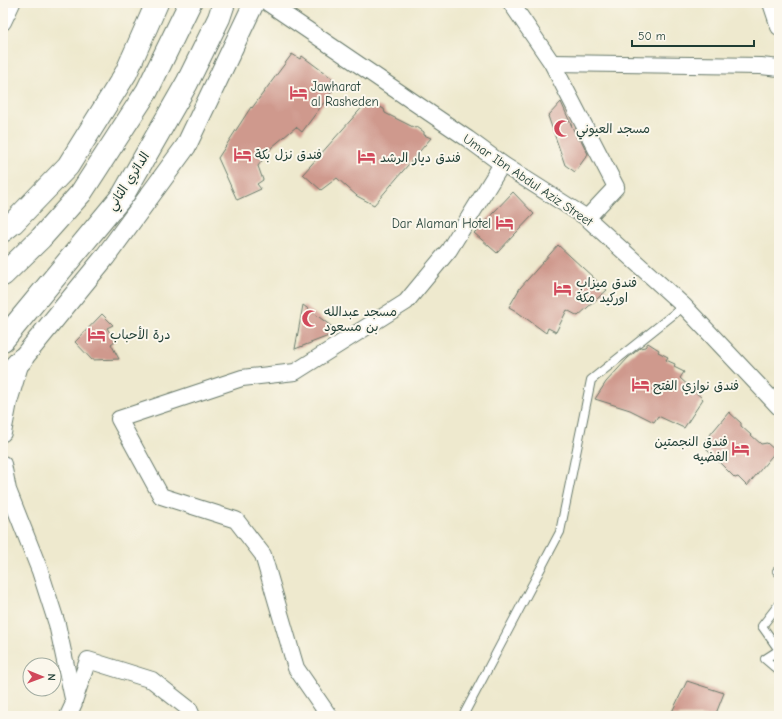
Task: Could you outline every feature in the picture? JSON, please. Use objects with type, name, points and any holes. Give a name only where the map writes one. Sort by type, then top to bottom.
[{"type":"highway","points":[[3,231],[13,223],[68,166],[126,73],[157,3]]},
{"type":"highway","points":[[3,275],[41,238],[81,193],[147,91],[190,3]]},
{"type":"highway","name":"الدائري الثاني","points":[[3,340],[123,195],[187,83],[219,18],[224,3]]},
{"type":"highway","points":[[3,379],[22,359]]},
{"type":"street","points":[[3,22],[12,3]]},
{"type":"street","points":[[4,425],[9,402],[22,359],[105,258],[186,146],[254,3]]},
{"type":"street","name":"Umar Ibn Abdul Aziz Street","points":[[268,3],[461,134],[502,164],[587,218],[684,306],[779,407]]},
{"type":"street","points":[[511,3],[552,63],[616,187],[587,218]]},
{"type":"street","points":[[771,3],[779,27]]},
{"type":"street","points":[[552,63],[761,66],[779,68]]},
{"type":"street","points":[[329,716],[296,668],[263,554],[236,520],[161,496],[120,419],[242,378],[294,372],[406,302],[449,250],[502,164]]},
{"type":"street","points":[[3,464],[8,490],[40,571],[57,624],[71,709]]},
{"type":"street","points":[[71,709],[88,660],[152,680],[189,710],[192,716]]},
{"type":"lane","points":[[463,716],[560,532],[590,380],[684,306]]},
{"type":"lane","points":[[779,569],[777,571],[779,573]]},
{"type":"lane","points":[[779,604],[762,626],[779,650],[765,659],[779,671]]},
{"type":"building","points":[[292,54],[300,59],[302,56],[333,79],[331,81],[337,85],[302,132],[296,127],[272,147],[258,166],[263,180],[257,184],[261,189],[237,200],[218,158],[251,107],[252,108]]},
{"type":"building","name":"مسجد العيوني","points":[[561,102],[578,140],[581,140],[588,154],[575,172],[565,165],[548,116]]},
{"type":"building","name":"فندق ديار الرشد","points":[[366,103],[373,108],[376,105],[384,109],[385,113],[415,128],[417,127],[424,132],[424,135],[431,138],[374,205],[357,196],[337,178],[321,190],[303,174]]},
{"type":"building","name":"Dar Alaman Hotel","points":[[513,192],[534,214],[497,253],[474,233]]},
{"type":"building","name":"فندق ميزاب اوركيد مكة","points":[[558,245],[607,290],[578,316],[567,310],[556,332],[548,328],[546,333],[509,307],[520,288]]},
{"type":"building","name":"مسجد عبدالله بن مسعود","points":[[303,305],[339,332],[295,349]]},
{"type":"building","name":"درة الأحباب","points":[[102,314],[113,325],[107,328],[115,341],[111,344],[119,359],[92,360],[75,342]]},
{"type":"building","name":"فندق نوازي الفتح","points":[[648,343],[659,350],[658,352],[668,357],[666,360],[675,364],[674,367],[684,372],[680,378],[703,399],[684,428],[658,416],[654,422],[630,410],[595,399],[606,382],[628,358],[640,348],[645,347]]},
{"type":"building","name":"فندق النجمتين الفضيه","points":[[729,412],[741,423],[741,426],[761,444],[767,443],[776,451],[747,486],[738,477],[735,478],[707,450],[709,447],[704,442]]},
{"type":"building","points":[[687,681],[724,693],[715,716],[670,716]]},
{"type":"place","name":"Jawharat al Rasheden","points":[[298,93]]},
{"type":"place","name":"مسجد العيوني","points":[[563,128]]},
{"type":"place","name":"فندق نزل بكة","points":[[242,154]]},
{"type":"place","name":"فندق ديار الرشد","points":[[367,157]]},
{"type":"place","name":"Dar Alaman Hotel","points":[[504,223]]},
{"type":"place","name":"فندق ميزاب اوركيد مكة","points":[[563,289]]},
{"type":"place","name":"مسجد عبدالله بن مسعود","points":[[311,318]]},
{"type":"place","name":"درة الأحباب","points":[[97,334]]},
{"type":"place","name":"فندق نوازي الفتح","points":[[640,385]]},
{"type":"place","name":"فندق النجمتين الفضيه","points":[[741,448]]}]
